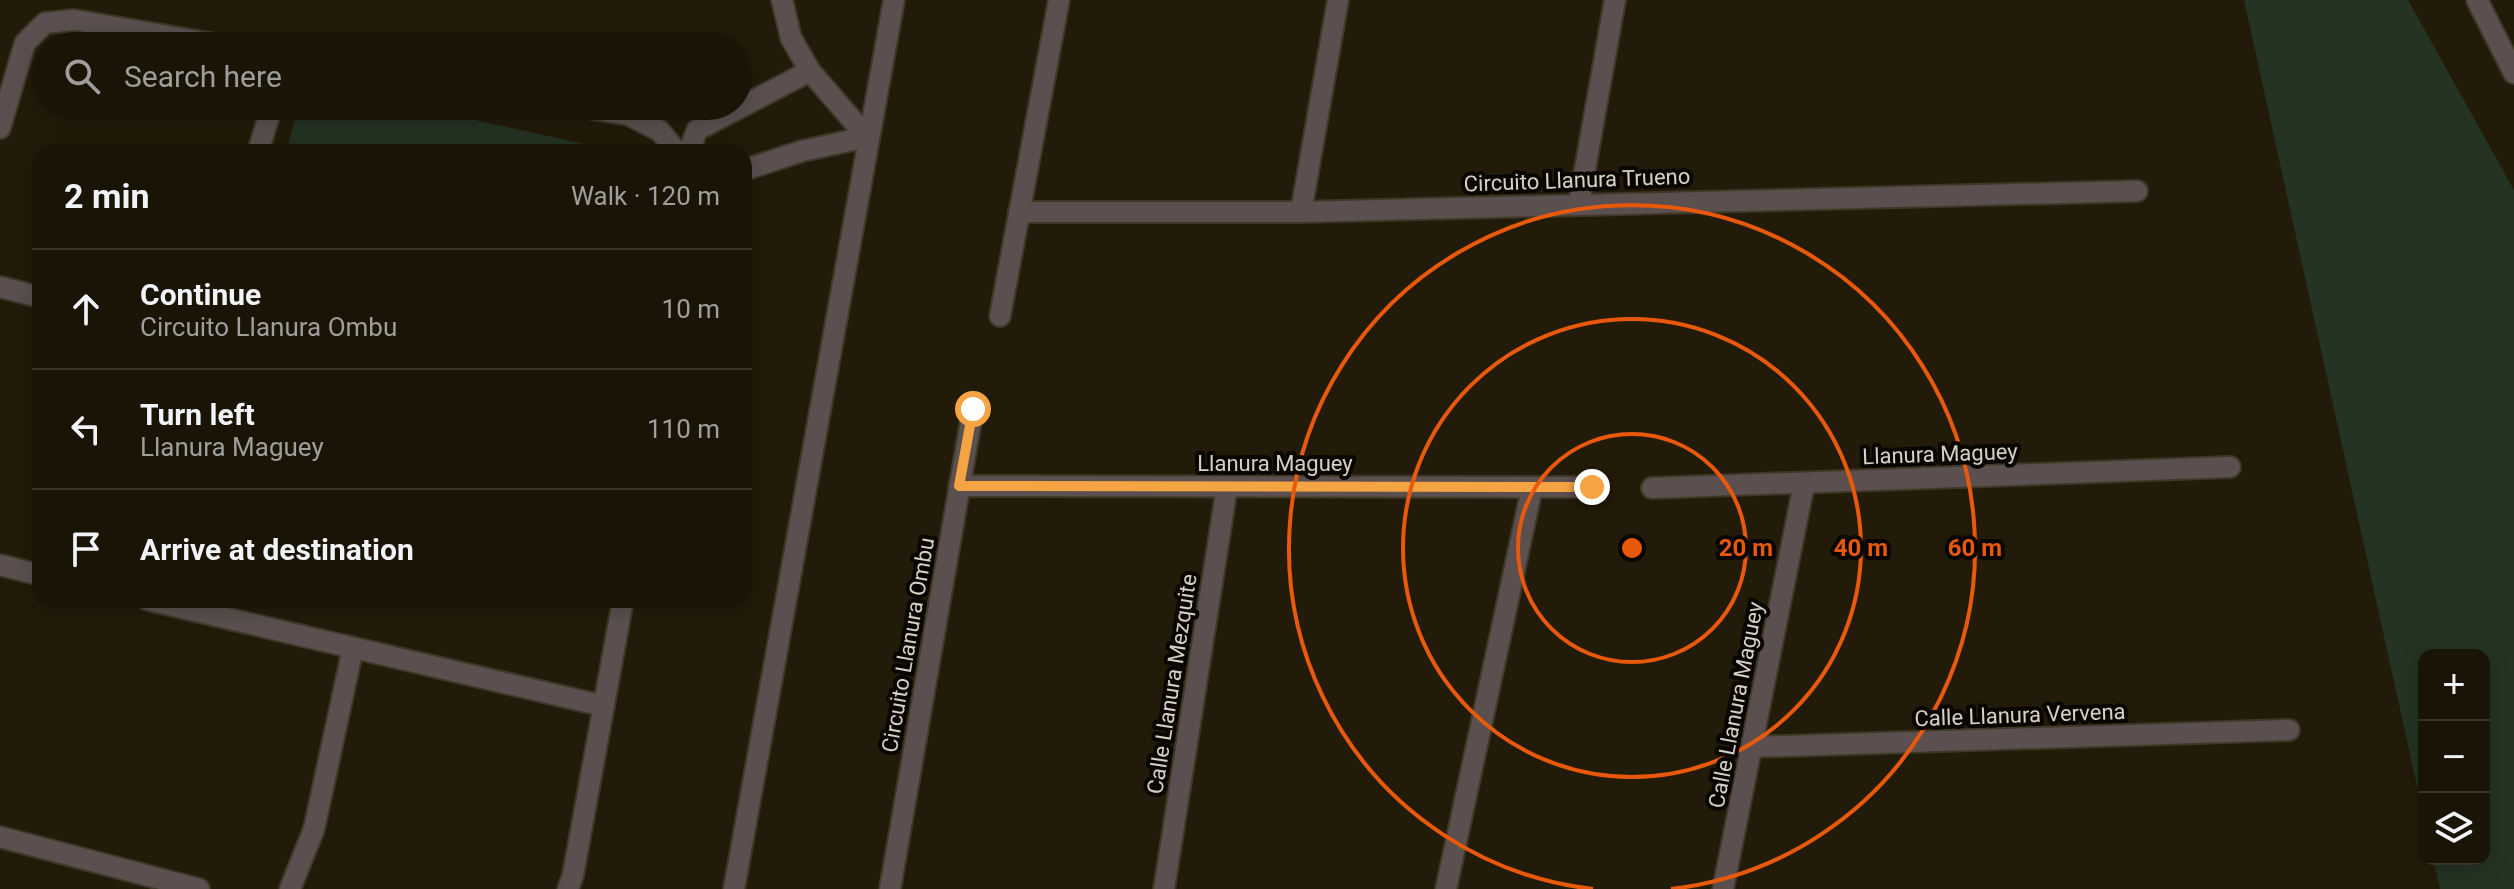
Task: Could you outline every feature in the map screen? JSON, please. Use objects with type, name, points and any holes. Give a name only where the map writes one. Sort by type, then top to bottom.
[{"type":"street","points":[[782,0],[791,38],[810,71],[867,137]]},
{"type":"street","points":[[734,889],[894,0]]},
{"type":"street","points":[[1000,316],[1059,0]]},
{"type":"street","points":[[1301,212],[1338,0]]},
{"type":"street","points":[[1579,203],[1615,0]]},
{"type":"street","points":[[2477,0],[2514,73]]},
{"type":"street","points":[[36,32],[45,23],[74,20],[145,32]]},
{"type":"street","points":[[0,128],[25,43],[32,36]]},
{"type":"street","points":[[752,101],[810,71]]},
{"type":"street","points":[[260,144],[268,120]]},
{"type":"street","points":[[639,120],[660,131],[671,144]]},
{"type":"street","points":[[692,144],[697,130],[716,120]]},
{"type":"street","points":[[752,167],[802,151],[867,137]]},
{"type":"street","name":"Circuito Llanura Trueno","points":[[1019,212],[1301,212],[2137,191]]},
{"type":"street","points":[[0,287],[32,295]]},
{"type":"street","name":"Circuito Llanura Ombu","points":[[890,889],[973,409]]},
{"type":"street","name":"Llanura Maguey","points":[[1652,488],[2230,467]]},
{"type":"street","name":"Calle Llanura Maguey","points":[[1723,889],[1804,484]]},
{"type":"street","name":"Llanura Maguey","points":[[959,486],[1592,487]]},
{"type":"street","name":"Calle Llanura Mezquite","points":[[1164,889],[1227,487]]},
{"type":"street","points":[[1446,889],[1532,488]]},
{"type":"street","points":[[0,565],[32,573]]},
{"type":"street","points":[[182,608],[604,706]]},
{"type":"street","points":[[568,889],[622,608]]},
{"type":"street","points":[[290,889],[314,829],[353,648]]},
{"type":"street","name":"Calle Llanura Vervena","points":[[1752,747],[2289,730]]},
{"type":"street","points":[[0,837],[199,889]]},
{"type":"green space","points":[[2244,0],[2408,0],[2514,190],[2514,889],[2440,889],[2434,865],[2490,865],[2490,649],[2418,649],[2418,791]]},
{"type":"green space","points":[[295,120],[474,120],[584,144],[288,144]]},
{"type":"route","points":[[973,409],[959,486],[1592,487]]}]
